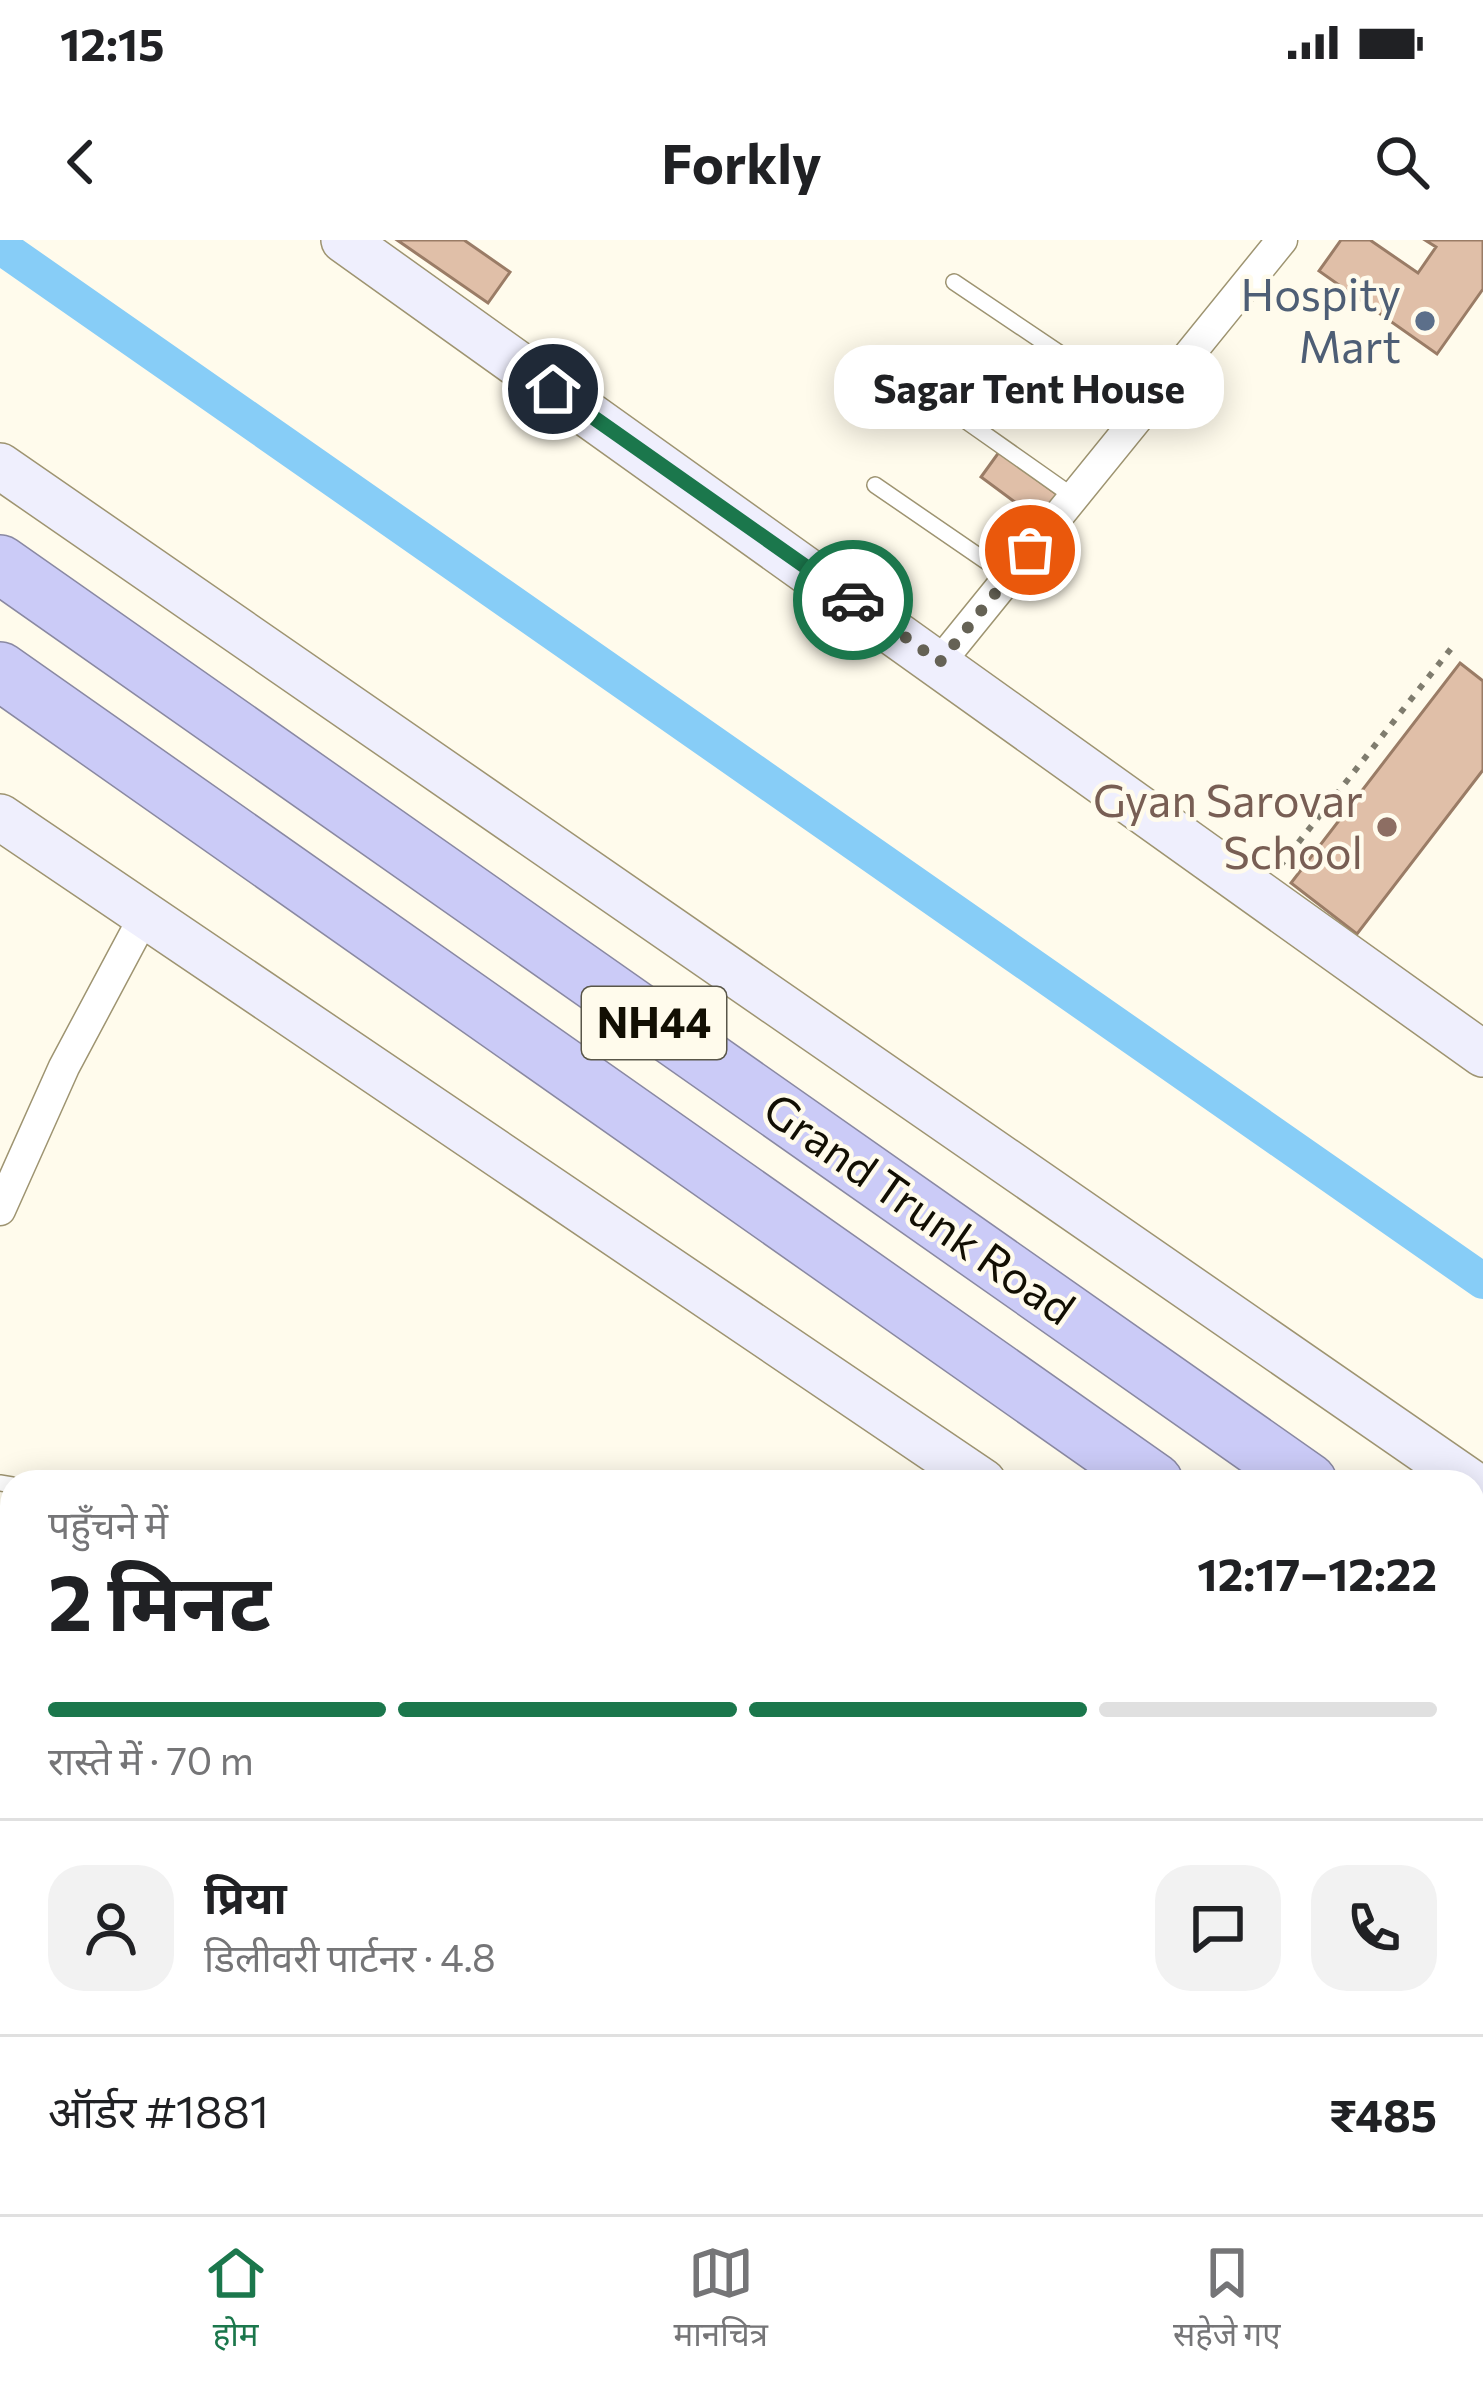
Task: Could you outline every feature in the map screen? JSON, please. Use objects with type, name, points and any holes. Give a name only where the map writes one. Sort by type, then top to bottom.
[{"type":"highway","name":"Grand Trunk Road","points":[[0,564],[1291,1470]]},
{"type":"highway","name":"Grand Trunk Road","points":[[0,671],[1137,1470]]},
{"type":"main road","points":[[344,240],[1483,1054]]},
{"type":"main road","points":[[0,466],[1452,1470]]},
{"type":"main road","points":[[0,817],[965,1470]]},
{"type":"street","points":[[940,662],[1282,240]]},
{"type":"street","points":[[0,1210],[64,1067],[145,915]]},
{"type":"lane","points":[[954,281],[1144,410]]},
{"type":"lane","points":[[939,402],[1074,497]]},
{"type":"lane","points":[[875,485],[1009,577]]},
{"type":"path","points":[[1259,892],[1453,646]]},
{"type":"building","points":[[397,240],[464,240],[510,272],[488,303]]},
{"type":"building","name":"Hospity Mart","points":[[1341,240],[1370,240],[1418,273],[1436,247],[1425,240],[1483,240],[1483,289],[1437,354],[1319,271]]},
{"type":"building","points":[[999,452],[1058,495],[1039,520],[981,477]]},
{"type":"building","name":"Gyan Sarovar School","points":[[1460,663],[1483,681],[1483,770],[1357,934],[1291,883]]},
{"type":"waterway","points":[[0,246],[1483,1281]]},
{"type":"way so far","points":[[853,600],[940,662],[1030,550]]},
{"type":"place","name":"Hospity Mart","points":[[1425,321]]},
{"type":"place","name":"Sagar Tent House","points":[[1030,550]]},
{"type":"place","name":"Gyan Sarovar School","points":[[1387,827]]},
{"type":"route","points":[[553,389],[853,600]]}]
